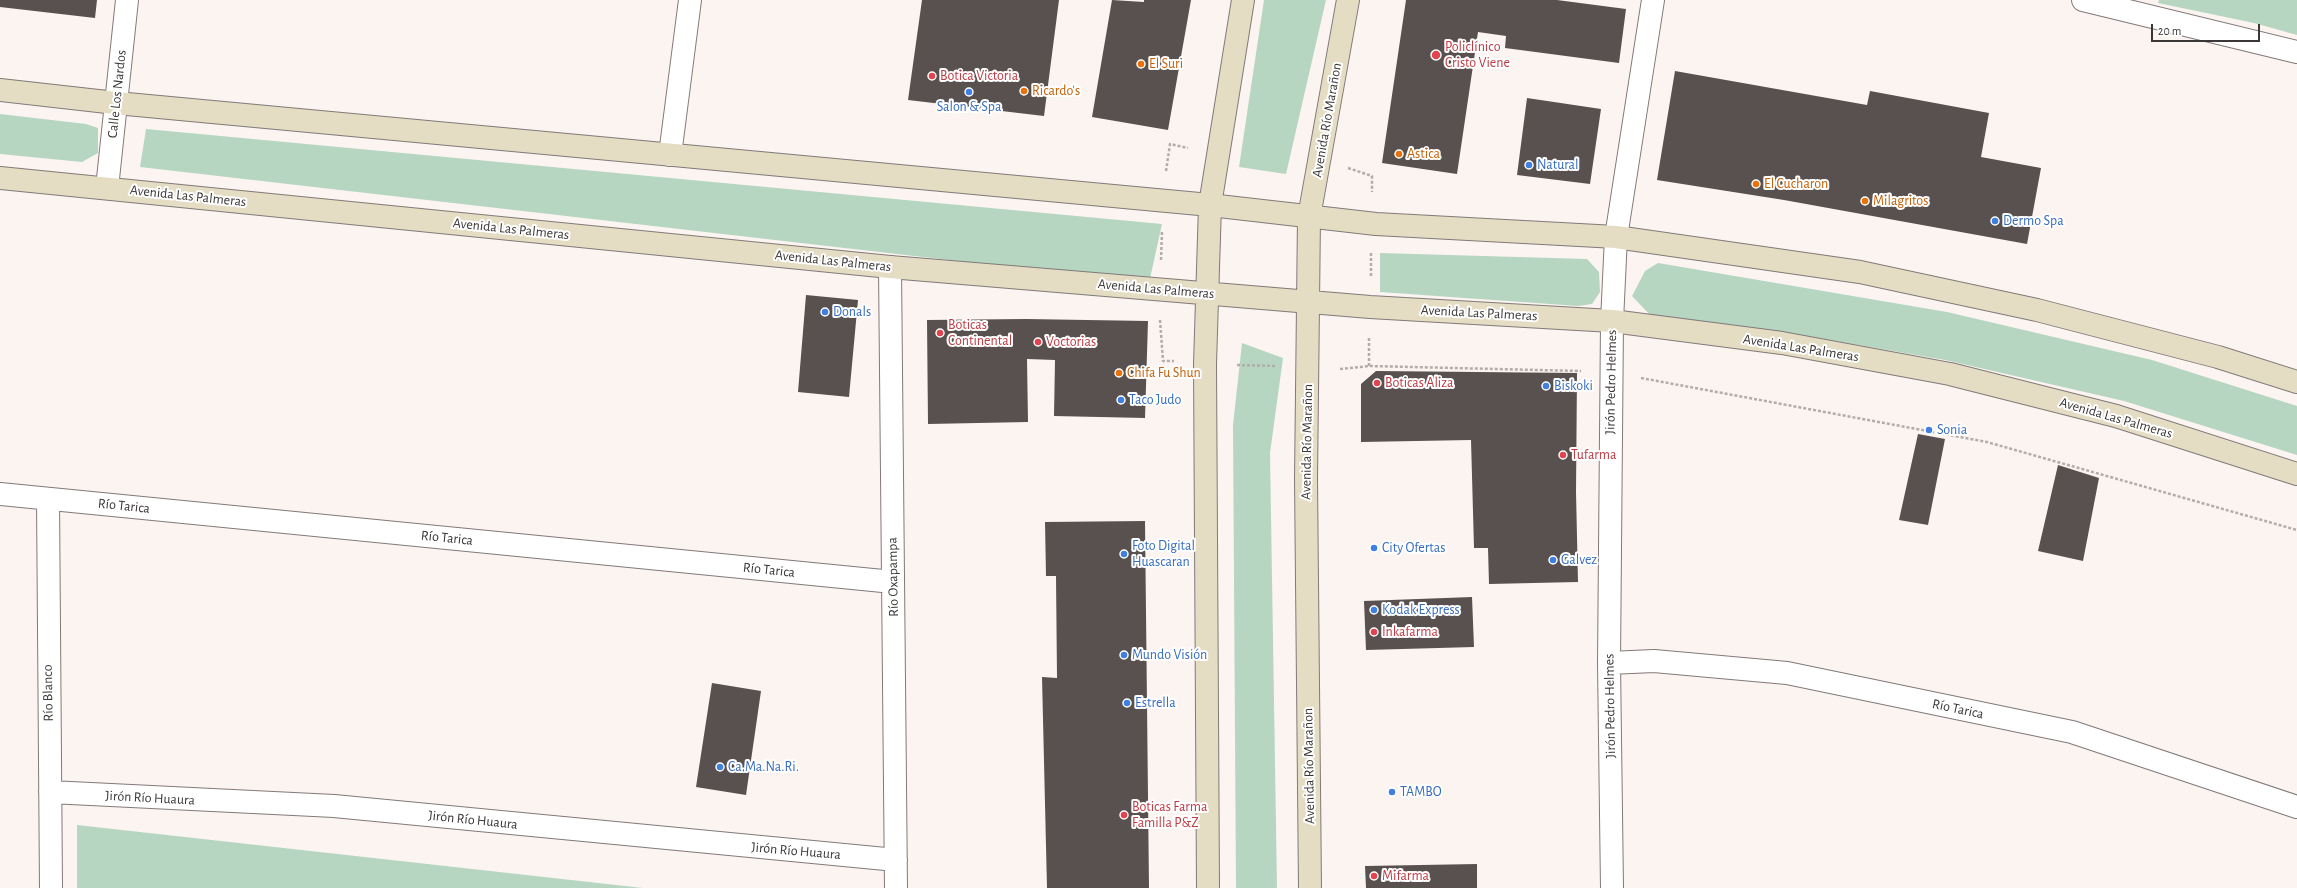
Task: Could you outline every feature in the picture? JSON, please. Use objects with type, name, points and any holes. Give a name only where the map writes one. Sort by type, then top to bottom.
[{"type":"main road","points":[[1208,888],[1205,371],[1206,293],[1210,205],[1243,0]]},
{"type":"main road","name":"Avenida Río Marañon","points":[[1310,888],[1306,479],[1310,302],[1309,217],[1348,0]]},
{"type":"main road","points":[[0,90],[116,103],[1210,205],[1376,224],[1616,238],[1860,272],[2037,310],[2218,357],[2297,382]]},
{"type":"main road","name":"Avenida Las Palmeras","points":[[0,178],[890,267],[1310,302],[1612,321],[1782,343],[1950,374],[2116,416],[2297,474]]},
{"type":"street","name":"Calle Los Nardos","points":[[107,188],[127,0]]},
{"type":"street","points":[[670,155],[690,0]]},
{"type":"street","name":"Jirón Pedro Helmes","points":[[1612,888],[1609,663],[1612,321],[1616,238],[1653,0]]},
{"type":"street","points":[[2083,0],[2297,52]]},
{"type":"street","name":"Río Oxapampa","points":[[890,267],[896,888]]},
{"type":"street","name":"Río Tarica","points":[[0,494],[893,582]]},
{"type":"street","name":"Río Blanco","points":[[48,499],[51,888]]},
{"type":"street","name":"Río Tarica","points":[[1609,663],[1654,660],[1787,673],[2072,732],[2297,807]]},
{"type":"street","name":"Jirón Río Huaura","points":[[50,792],[334,806],[896,860]]},
{"type":"path","points":[[1165,179],[1170,144],[1190,148]]},
{"type":"path","points":[[1348,168],[1372,176],[1373,198]]},
{"type":"path","points":[[1161,265],[1163,228]]},
{"type":"path","points":[[1370,283],[1371,253]]},
{"type":"path","points":[[1159,312],[1163,361]]},
{"type":"path","points":[[1369,334],[1369,366]]},
{"type":"path","points":[[1238,365],[1280,366]]},
{"type":"path","points":[[1340,369],[1369,366],[1611,372],[1987,442],[2297,530]]},
{"type":"green space","points":[[1264,0],[1326,0],[1286,174],[1239,167]]},
{"type":"green space","points":[[2159,0],[2297,0],[2297,35],[2254,23],[2158,3]]},
{"type":"green space","points":[[0,114],[86,124],[98,128],[98,153],[82,162],[0,154]]},
{"type":"green space","points":[[146,129],[1162,224],[1149,283],[140,167]]},
{"type":"green space","points":[[1380,253],[1587,259],[1599,272],[1600,292],[1592,304],[1578,306],[1380,292]]},
{"type":"green space","points":[[1658,263],[1947,312],[2152,360],[2297,406],[2297,455],[2124,401],[1945,360],[1801,335],[1650,315],[1632,296],[1645,271]]},
{"type":"green space","points":[[1242,343],[1283,358],[1270,453],[1277,888],[1236,888],[1233,425]]},
{"type":"green space","points":[[77,825],[643,888],[77,888]]},
{"type":"building","points":[[0,0],[97,0],[95,18],[0,7]]},
{"type":"building","points":[[922,0],[1059,0],[1044,116],[908,100]]},
{"type":"building","name":"El Suri","points":[[1112,0],[1144,2],[1144,0],[1191,0],[1168,130],[1092,117]]},
{"type":"building","points":[[1406,0],[1557,0],[1626,9],[1619,63],[1505,48],[1506,36],[1478,32],[1457,174],[1382,163]]},
{"type":"building","points":[[1675,71],[1867,105],[1870,91],[1989,113],[1981,157],[2041,168],[2027,244],[1784,200],[1657,180]]},
{"type":"building","points":[[1527,98],[1601,109],[1590,184],[1517,175]]},
{"type":"building","points":[[806,295],[858,300],[849,397],[798,392]]},
{"type":"building","points":[[1026,319],[1148,321],[1145,418],[1054,416],[1055,360],[1027,359],[1028,422],[928,424],[927,320]]},
{"type":"building","points":[[1376,371],[1577,373],[1576,492],[1578,582],[1489,584],[1488,548],[1474,548],[1471,440],[1361,442],[1361,384]]},
{"type":"building","points":[[1918,434],[1945,439],[1928,525],[1899,520]]},
{"type":"building","points":[[2058,465],[2099,478],[2083,561],[2038,551]]},
{"type":"building","points":[[1145,521],[1149,888],[1047,888],[1042,677],[1057,678],[1056,576],[1046,576],[1045,522]]},
{"type":"building","points":[[1472,597],[1474,647],[1366,650],[1364,601]]},
{"type":"building","points":[[712,683],[761,691],[746,795],[696,787]]},
{"type":"building","points":[[1477,864],[1477,888],[1366,888],[1365,866]]},
{"type":"place","name":"Policlínico Cristo Viene","points":[[1436,55]]},
{"type":"place","name":"El Suri","points":[[1141,64]]},
{"type":"place","name":"Botica Victoria","points":[[932,76]]},
{"type":"place","name":"Ricardo's","points":[[1024,91]]},
{"type":"place","name":"Salon & Spa","points":[[969,92]]},
{"type":"place","name":"Astica","points":[[1399,154]]},
{"type":"place","name":"Natural","points":[[1529,165]]},
{"type":"place","name":"El Cucharon","points":[[1756,184]]},
{"type":"place","name":"Milagritos","points":[[1865,201]]},
{"type":"place","name":"Dermo Spa","points":[[1995,221]]},
{"type":"place","name":"Donals","points":[[825,312]]},
{"type":"place","name":"Boticas Continental","points":[[940,333]]},
{"type":"place","name":"Voctorias","points":[[1038,342]]},
{"type":"place","name":"Chifa Fu Shun","points":[[1119,373]]},
{"type":"place","name":"Boticas Aliza","points":[[1377,383]]},
{"type":"place","name":"Biskoki","points":[[1546,386]]},
{"type":"place","name":"Taco Judo","points":[[1121,400]]},
{"type":"place","name":"Sonia","points":[[1929,430]]},
{"type":"place","name":"Tufarma","points":[[1563,455]]},
{"type":"place","name":"City Ofertas","points":[[1374,548]]},
{"type":"place","name":"Foto Digital Huascaran","points":[[1124,554]]},
{"type":"place","name":"Galvez","points":[[1553,560]]},
{"type":"place","name":"Kodak Express","points":[[1374,610]]},
{"type":"place","name":"Inkafarma","points":[[1374,632]]},
{"type":"place","name":"Mundo Visión","points":[[1124,655]]},
{"type":"place","name":"Estrella","points":[[1127,703]]},
{"type":"place","name":"Ca.Ma.Na.Ri.","points":[[720,767]]},
{"type":"place","name":"TAMBO","points":[[1392,792]]},
{"type":"place","name":"Boticas Farma Familla P&Z","points":[[1124,815]]},
{"type":"place","name":"Mifarma","points":[[1374,876]]}]
